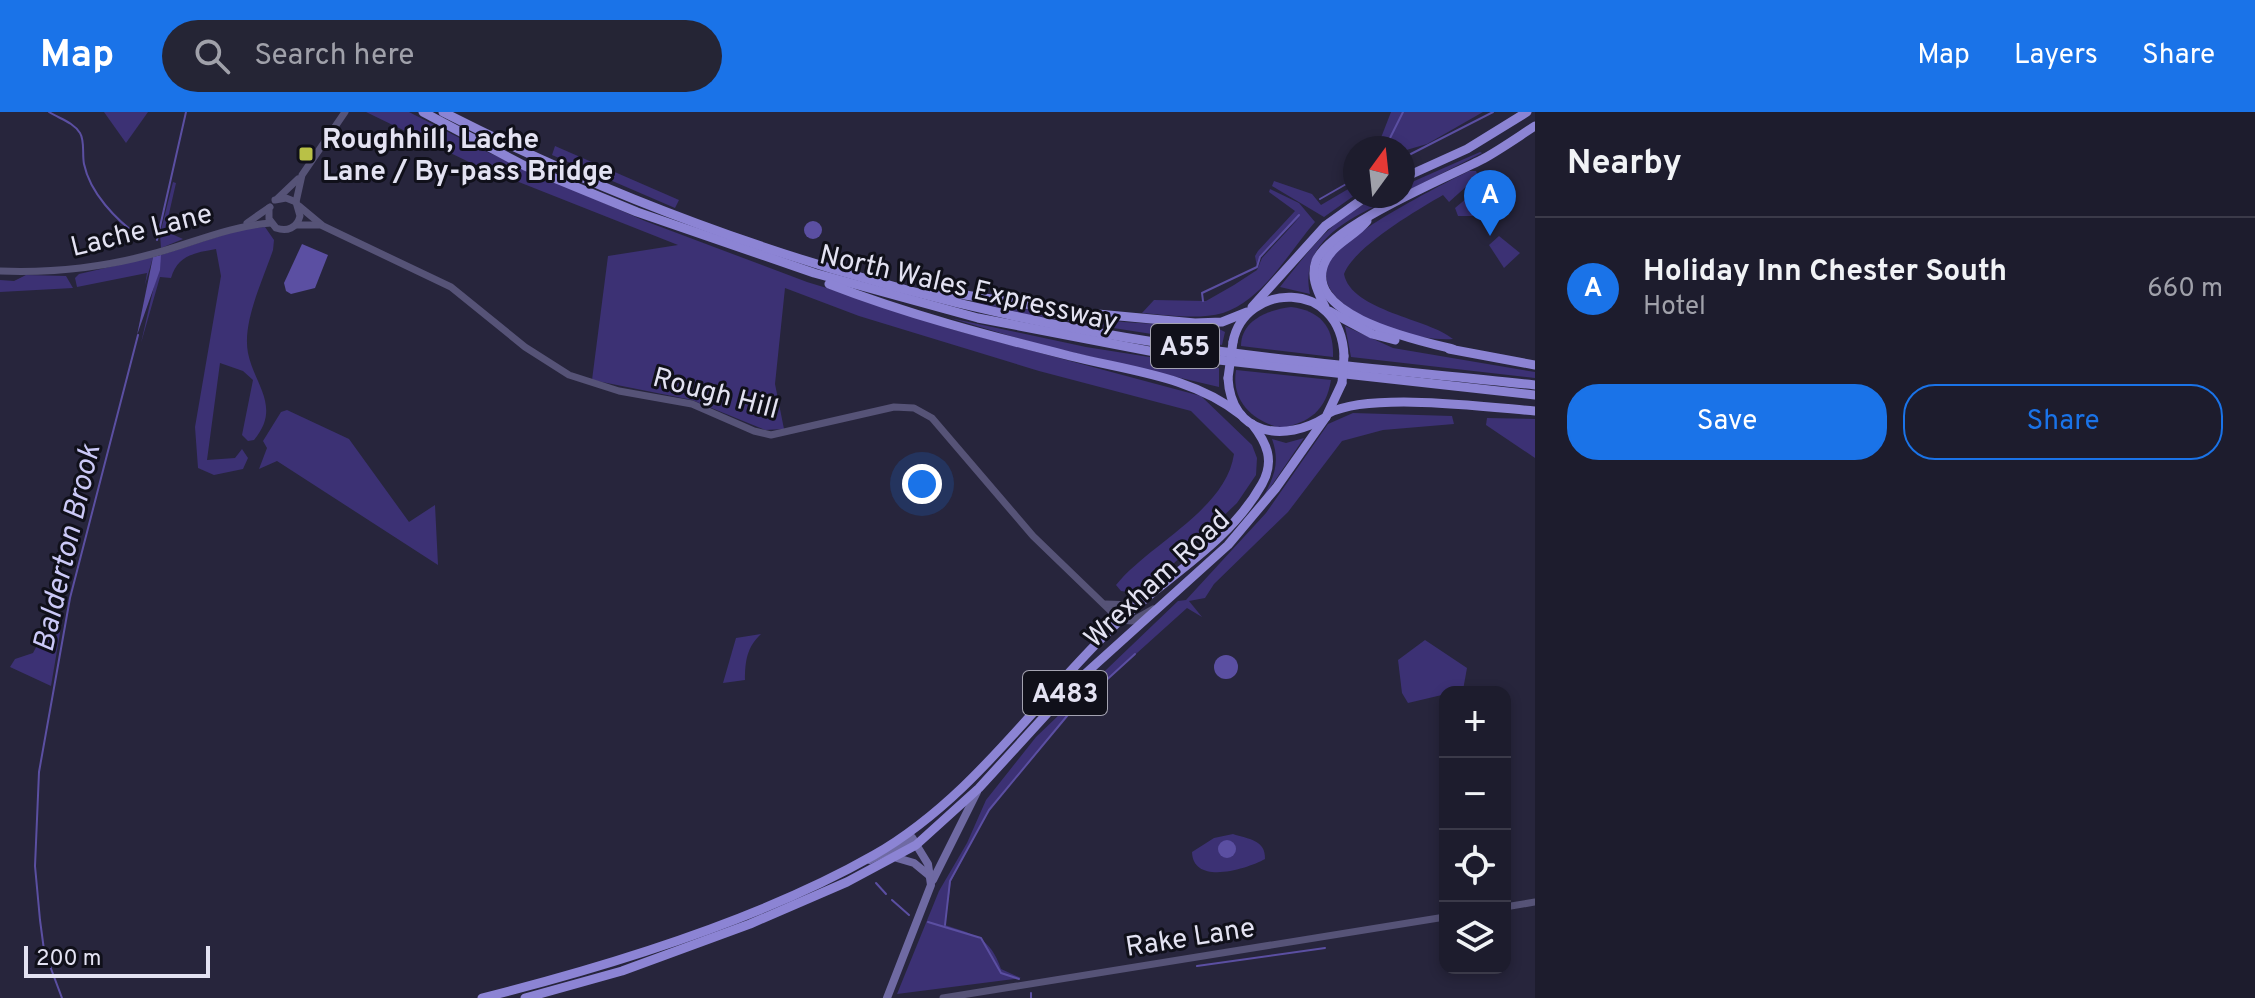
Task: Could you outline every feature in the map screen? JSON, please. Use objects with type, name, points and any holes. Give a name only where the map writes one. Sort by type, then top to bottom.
[{"type":"highway","name":"North Wales Expressway","points":[[423,112],[525,166],[759,256],[891,296],[1165,354],[1535,395]]},
{"type":"highway","name":"North Wales Expressway","points":[[443,112],[530,156],[641,202],[842,272],[984,310],[1169,344],[1535,385]]},
{"type":"highway","points":[[1415,173],[1467,149],[1527,112]]},
{"type":"highway","points":[[1328,415],[1342,383],[1344,356],[1341,333],[1316,288],[1315,263],[1330,242],[1371,216],[1494,153],[1535,126]]},
{"type":"highway","points":[[1241,415],[1232,398],[1228,378],[1239,322],[1325,226],[1350,208]]},
{"type":"highway","points":[[1371,216],[1327,256],[1322,272],[1325,289],[1341,307],[1369,324],[1453,349]]},
{"type":"highway","points":[[759,256],[836,287],[927,316],[1069,356],[1185,383],[1208,391],[1252,424],[1288,433],[1348,405],[1380,403],[1535,411]]},
{"type":"highway","points":[[842,272],[927,289],[1076,312],[1195,323],[1222,322],[1289,298],[1306,299],[1372,334],[1535,365]]},
{"type":"highway","name":"Wrexham Road","points":[[912,839],[979,788],[1041,717],[1252,519],[1328,415]]},
{"type":"highway","name":"Wrexham Road","points":[[912,839],[975,777],[1086,652],[1240,516],[1263,483],[1269,455],[1252,424]]},
{"type":"highway","name":"A483","points":[[525,998],[622,971],[750,924],[897,858],[912,839]]},
{"type":"highway","name":"A483","points":[[482,998],[565,976],[748,913],[912,839]]},
{"type":"main road","points":[[887,998],[931,882],[979,788]]},
{"type":"main road","points":[[912,839],[928,864],[931,882]]},
{"type":"main road","points":[[897,858],[914,863],[931,882]]},
{"type":"street","points":[[302,175],[297,204],[300,216],[296,225],[284,230],[271,223],[269,208],[302,175],[345,112]]},
{"type":"street","points":[[275,200],[286,198],[297,204]]},
{"type":"street","name":"Rough Hill","points":[[297,204],[323,226],[440,280],[548,363],[592,384],[692,404],[754,431],[771,435],[894,407],[914,408],[945,431],[1023,524],[1120,620]]},
{"type":"street","name":"Lache Lane","points":[[244,225],[269,208]]},
{"type":"street","name":"Lache Lane","points":[[0,271],[67,272],[152,254],[244,225],[271,223]]},
{"type":"street","name":"Rough Hill","points":[[296,225],[323,226]]},
{"type":"street","points":[[1106,604],[1131,607],[1142,604]]},
{"type":"street","points":[[1120,620],[1132,621],[1158,605]]},
{"type":"street","points":[[1511,906],[1535,902]]},
{"type":"street","name":"Rake Lane","points":[[943,998],[1439,918]]},
{"type":"shaded area","points":[[104,112],[148,112],[126,143]]},
{"type":"shaded area","points":[[366,112],[409,112],[485,151],[645,221],[807,282],[935,321],[947,328],[1201,396],[1252,445],[1257,458],[1256,475],[1237,503],[1171,566],[1135,593],[1121,591],[1116,585],[1202,509],[1228,474],[1234,454],[1191,411],[1039,371],[859,316],[785,288],[775,384],[784,429],[765,430],[692,400],[592,380],[608,256],[678,245],[471,163]]},
{"type":"shaded area","points":[[1391,112],[1483,112],[1427,144],[1415,148],[1415,136],[1382,136]]},
{"type":"shaded area","points":[[555,146],[679,200],[675,208],[552,155]]},
{"type":"shaded area","points":[[1480,152],[1482,153],[1415,187],[1415,181]]},
{"type":"shaded area","points":[[1469,171],[1476,171],[1478,176],[1449,202],[1443,195],[1388,230],[1360,252],[1344,274],[1350,287],[1376,306],[1453,339],[1416,336],[1380,325],[1338,299],[1326,278],[1330,261],[1353,238],[1401,208],[1415,208],[1415,200]]},
{"type":"shaded area","points":[[1498,172],[1473,216],[1458,216],[1455,208]]},
{"type":"shaded area","points":[[1274,181],[1312,194],[1321,205],[1343,192],[1343,204],[1324,217],[1272,186]]},
{"type":"shaded area","points":[[173,182],[176,183],[165,231],[183,239],[161,248],[160,234]]},
{"type":"shaded area","points":[[1270,189],[1299,203],[1315,222],[1251,298],[1237,307],[1213,315],[1193,317],[1142,313],[1154,300],[1206,301],[1257,270],[1262,258],[1300,217],[1260,256],[1257,267],[1255,256],[1258,251],[1295,211],[1269,192]]},
{"type":"shaded area","points":[[1357,208],[1372,208],[1348,221],[1321,244],[1313,258],[1309,275],[1310,294],[1280,287],[1316,243]]},
{"type":"shaded area","points":[[813,221],[822,230],[813,239],[804,230]]},
{"type":"shaded area","points":[[265,227],[274,240],[273,250],[254,301],[247,341],[251,364],[264,396],[266,417],[254,440],[248,441],[242,435],[253,380],[243,371],[220,363],[207,460],[235,458],[242,449],[248,458],[243,469],[214,475],[198,468],[195,427],[221,276],[216,249],[188,256],[178,264],[171,278],[160,277],[141,343],[161,255],[242,229]]},
{"type":"shaded area","points":[[1499,236],[1520,253],[1504,268],[1489,245]]},
{"type":"shaded area","points":[[302,244],[328,255],[315,288],[291,294],[286,291],[284,283]]},
{"type":"shaded area","points":[[161,255],[160,270],[137,335],[153,257]]},
{"type":"shaded area","points":[[153,257],[145,285],[147,273],[77,287],[75,278],[79,274]]},
{"type":"shaded area","points":[[26,275],[66,276],[73,288],[0,292],[0,280],[14,281]]},
{"type":"shaded area","points":[[976,302],[1124,322],[1217,328],[1225,332],[1222,345],[1024,314]]},
{"type":"shaded area","points":[[1291,307],[1310,312],[1324,322],[1331,337],[1333,357],[1241,346],[1246,329],[1257,318]]},
{"type":"shaded area","points":[[950,318],[1086,347],[1219,368],[1219,387],[1041,345]]},
{"type":"shaded area","points":[[1345,326],[1393,348],[1535,372],[1535,378],[1351,357]]},
{"type":"shaded area","points":[[1236,370],[1331,380],[1325,399],[1315,413],[1300,423],[1280,428],[1261,420],[1246,408],[1237,391]]},
{"type":"shaded area","points":[[287,410],[349,439],[409,522],[435,505],[438,565],[277,461],[259,469],[267,448],[263,441],[281,412]]},
{"type":"shaded area","points":[[1353,413],[1452,416],[1454,424],[1383,430],[1342,441],[1288,512],[1214,584],[1205,598],[1189,601],[1202,617],[1187,608],[1067,716],[989,810],[951,881],[945,925],[980,939],[992,950],[1001,969],[1021,978],[897,994],[939,891],[967,843],[986,800],[1036,737],[1178,601],[1186,600],[1266,513],[1328,424]]},
{"type":"shaded area","points":[[1487,418],[1535,419],[1535,458],[1486,425]]},
{"type":"shaded area","points":[[1304,438],[1261,501],[1274,471],[1276,456],[1272,439],[1286,443]]},
{"type":"shaded area","points":[[62,621],[51,686],[10,667],[15,659],[33,653],[43,634]]},
{"type":"shaded area","points":[[761,634],[748,655],[745,680],[723,683],[736,638]]},
{"type":"shaded area","points":[[1425,640],[1467,668],[1464,686],[1439,686],[1439,696],[1408,703],[1402,693],[1398,660]]},
{"type":"shaded area","points":[[1226,655],[1234,659],[1238,667],[1234,675],[1226,679],[1218,675],[1214,667],[1218,659]]},
{"type":"shaded area","points":[[1233,834],[1259,844],[1265,859],[1222,872],[1201,869],[1192,852],[1214,838]]},
{"type":"shaded area","points":[[1227,840],[1236,849],[1227,858],[1218,849]]},
{"type":"waterway","points":[[49,112],[70,123],[80,133],[84,164],[92,185],[113,214],[140,237]]},
{"type":"waterway","name":"Balderton Brook","points":[[157,240],[186,112]]},
{"type":"waterway","points":[[1391,136],[1403,112]]},
{"type":"waterway","points":[[1415,152],[1493,112]]},
{"type":"waterway","points":[[1320,199],[1343,186]]},
{"type":"waterway","points":[[1203,301],[1202,293],[1257,267],[1260,257],[1299,215]]},
{"type":"waterway","name":"Balderton Brook","points":[[62,998],[44,950],[40,920],[35,866],[39,772],[70,598],[138,335]]},
{"type":"waterway","points":[[945,925],[950,881],[989,810],[1067,716],[1135,654]]},
{"type":"waterway","points":[[876,883],[886,894]]},
{"type":"waterway","points":[[892,900],[909,915]]},
{"type":"waterway","points":[[928,922],[981,938],[1001,973],[1019,979]]},
{"type":"waterway","points":[[1197,966],[1325,948]]},
{"type":"waterway","points":[[1031,993],[1031,998]]},
{"type":"place","name":"Roughhill, Lache Lane / By-pass Bridge","points":[[306,154]]},
{"type":"place","name":"Holiday Inn Chester South","points":[[1490,236]]}]
